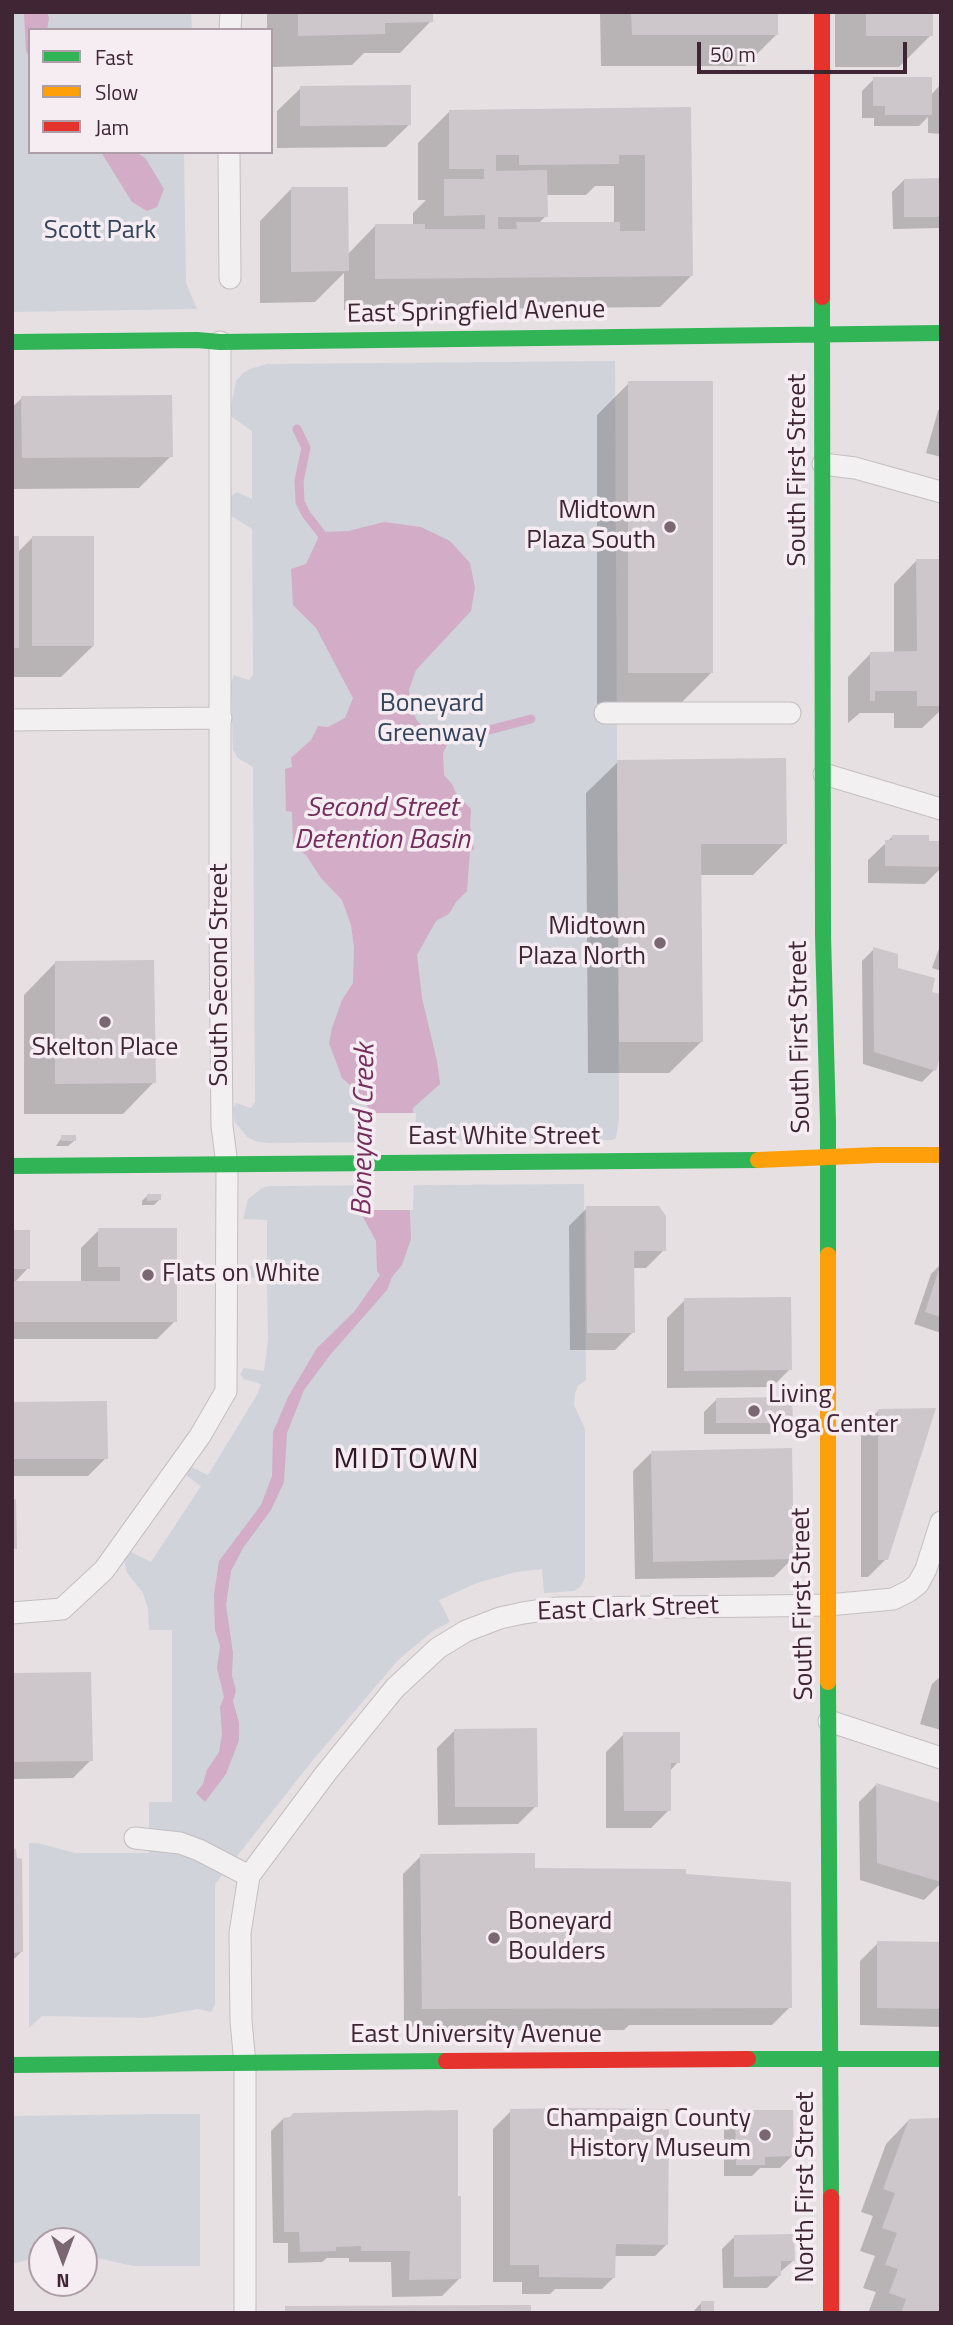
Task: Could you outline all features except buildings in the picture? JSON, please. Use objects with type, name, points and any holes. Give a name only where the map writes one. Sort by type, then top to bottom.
[{"type":"street","name":"South First Street","points":[[822,12],[824,935],[828,1158],[832,2061]]},
{"type":"street","points":[[229,154],[230,278]]},
{"type":"street","name":"East Springfield Avenue","points":[[12,342],[941,333]]},
{"type":"street","name":"South Second Street","points":[[12,1612],[62,1609],[104,1570],[200,1436],[226,1391],[227,1165],[221,1088],[220,342]]},
{"type":"street","points":[[823,464],[855,468],[941,492]]},
{"type":"street","points":[[605,713],[790,713]]},
{"type":"street","points":[[12,720],[221,718]]},
{"type":"street","points":[[824,774],[941,809]]},
{"type":"street","name":"East White Street","points":[[12,1167],[793,1160],[941,1155]]},
{"type":"street","name":"East Clark Street","points":[[249,1876],[326,1773],[395,1688],[438,1648],[466,1631],[500,1618],[557,1608],[828,1605],[893,1599],[918,1584],[926,1569],[941,1522]]},
{"type":"street","points":[[829,1721],[941,1758]]},
{"type":"street","points":[[135,1838],[180,1843],[249,1876],[240,1933],[245,2064],[245,2313]]},
{"type":"street","name":"East University Avenue","points":[[12,2065],[941,2059]]},
{"type":"street","name":"North First Street","points":[[831,2313],[832,2061]]},
{"type":"green space","name":"Scott Park","points":[[12,12],[191,12],[192,28],[28,28],[28,154],[184,154],[186,283],[197,309],[12,312]]},
{"type":"green space","name":"Boneyard Greenway","points":[[615,361],[619,1118],[616,1138],[270,1143],[247,1137],[235,1122],[233,1109],[236,1103],[251,1108],[255,1102],[253,767],[238,758],[233,750],[231,683],[234,675],[249,680],[253,675],[252,529],[230,515],[230,497],[237,492],[252,499],[252,431],[232,417],[230,412],[236,381],[250,369],[267,364]]},
{"type":"green space","points":[[584,1184],[586,1380],[578,1386],[574,1405],[585,1429],[585,1577],[581,1586],[574,1591],[544,1593],[542,1569],[516,1572],[477,1583],[439,1600],[450,1622],[433,1631],[399,1659],[313,1760],[215,1884],[215,2005],[211,2012],[198,2009],[147,2018],[42,2016],[29,2028],[29,1843],[75,1853],[149,1853],[149,1802],[172,1802],[172,1630],[149,1630],[148,1609],[143,1593],[127,1573],[124,1560],[131,1552],[151,1562],[201,1486],[183,1473],[189,1466],[208,1475],[258,1393],[261,1384],[244,1379],[240,1374],[244,1368],[264,1371],[268,1340],[267,1279],[246,1277],[243,1272],[246,1266],[267,1266],[267,1220],[243,1219],[248,1199],[262,1188],[270,1186]]},
{"type":"green space","points":[[200,2114],[200,2266],[133,2266],[98,2258],[98,2227],[28,2227],[28,2260],[12,2264],[12,2116]]},
{"type":"water","points":[[24,12],[47,12],[47,28],[28,28],[28,55]]},
{"type":"water","points":[[102,154],[140,154],[146,159],[164,189],[157,207],[147,211],[132,202]]},
{"type":"water","name":"Second Street Detention Basin","points":[[384,522],[421,527],[450,541],[470,563],[475,588],[471,611],[416,670],[409,690],[417,721],[429,731],[451,733],[453,743],[447,745],[443,753],[444,775],[457,795],[471,809],[470,825],[474,850],[470,850],[467,891],[449,914],[436,921],[417,955],[422,998],[440,1084],[413,1108],[409,1192],[411,1239],[402,1265],[392,1277],[387,1290],[330,1355],[304,1390],[287,1433],[284,1482],[271,1510],[243,1548],[231,1571],[226,1605],[233,1653],[232,1676],[236,1691],[233,1701],[239,1723],[239,1740],[226,1774],[205,1802],[196,1793],[219,1752],[222,1734],[220,1707],[224,1697],[217,1668],[220,1646],[215,1630],[214,1595],[219,1561],[261,1505],[272,1476],[273,1432],[288,1397],[317,1348],[354,1312],[380,1275],[377,1271],[376,1241],[362,1215],[370,1110],[358,1092],[342,1078],[329,1043],[342,1000],[353,983],[354,947],[351,925],[342,900],[321,878],[306,855],[293,846],[292,812],[286,811],[285,769],[292,767],[291,758],[311,740],[318,726],[328,727],[345,718],[353,698],[316,628],[293,605],[291,569],[306,564],[321,532],[348,531]]},
{"type":"pier","points":[[367,1113],[416,1113],[413,1210],[359,1210]]},
{"type":"waterway","name":"Boneyard Creek","points":[[297,429],[306,448],[299,481],[300,502],[327,541]]},
{"type":"waterway","points":[[470,735],[531,719]]},
{"type":"traffic: fast","points":[[822,297],[823,935],[828,1255]]},
{"type":"traffic: fast","points":[[12,342],[941,333]]},
{"type":"traffic: fast","points":[[12,1166],[758,1160]]},
{"type":"traffic: fast","points":[[828,1682],[831,2197]]},
{"type":"traffic: fast","points":[[748,2059],[941,2059]]},
{"type":"traffic: fast","points":[[12,2065],[446,2061]]},
{"type":"traffic: slow","points":[[758,1160],[941,1155]]},
{"type":"traffic: slow","points":[[828,1255],[828,1682]]},
{"type":"traffic: jam","points":[[822,12],[822,297]]},
{"type":"traffic: jam","points":[[446,2061],[748,2059]]},
{"type":"traffic: jam","points":[[831,2197],[831,2313]]},
{"type":"place","name":"Midtown Plaza South","points":[[670,527]]},
{"type":"place","name":"Midtown Plaza North","points":[[660,943]]},
{"type":"place","name":"Skelton Place","points":[[105,1022]]},
{"type":"place","name":"Flats on White","points":[[148,1275]]},
{"type":"place","name":"Living Yoga Center","points":[[754,1411]]},
{"type":"place","name":"Boneyard Boulders","points":[[494,1938]]},
{"type":"place","name":"Champaign County History Museum","points":[[765,2135]]},
{"type":"district","name":"MIDTOWN","points":[[407,1461]]}]
